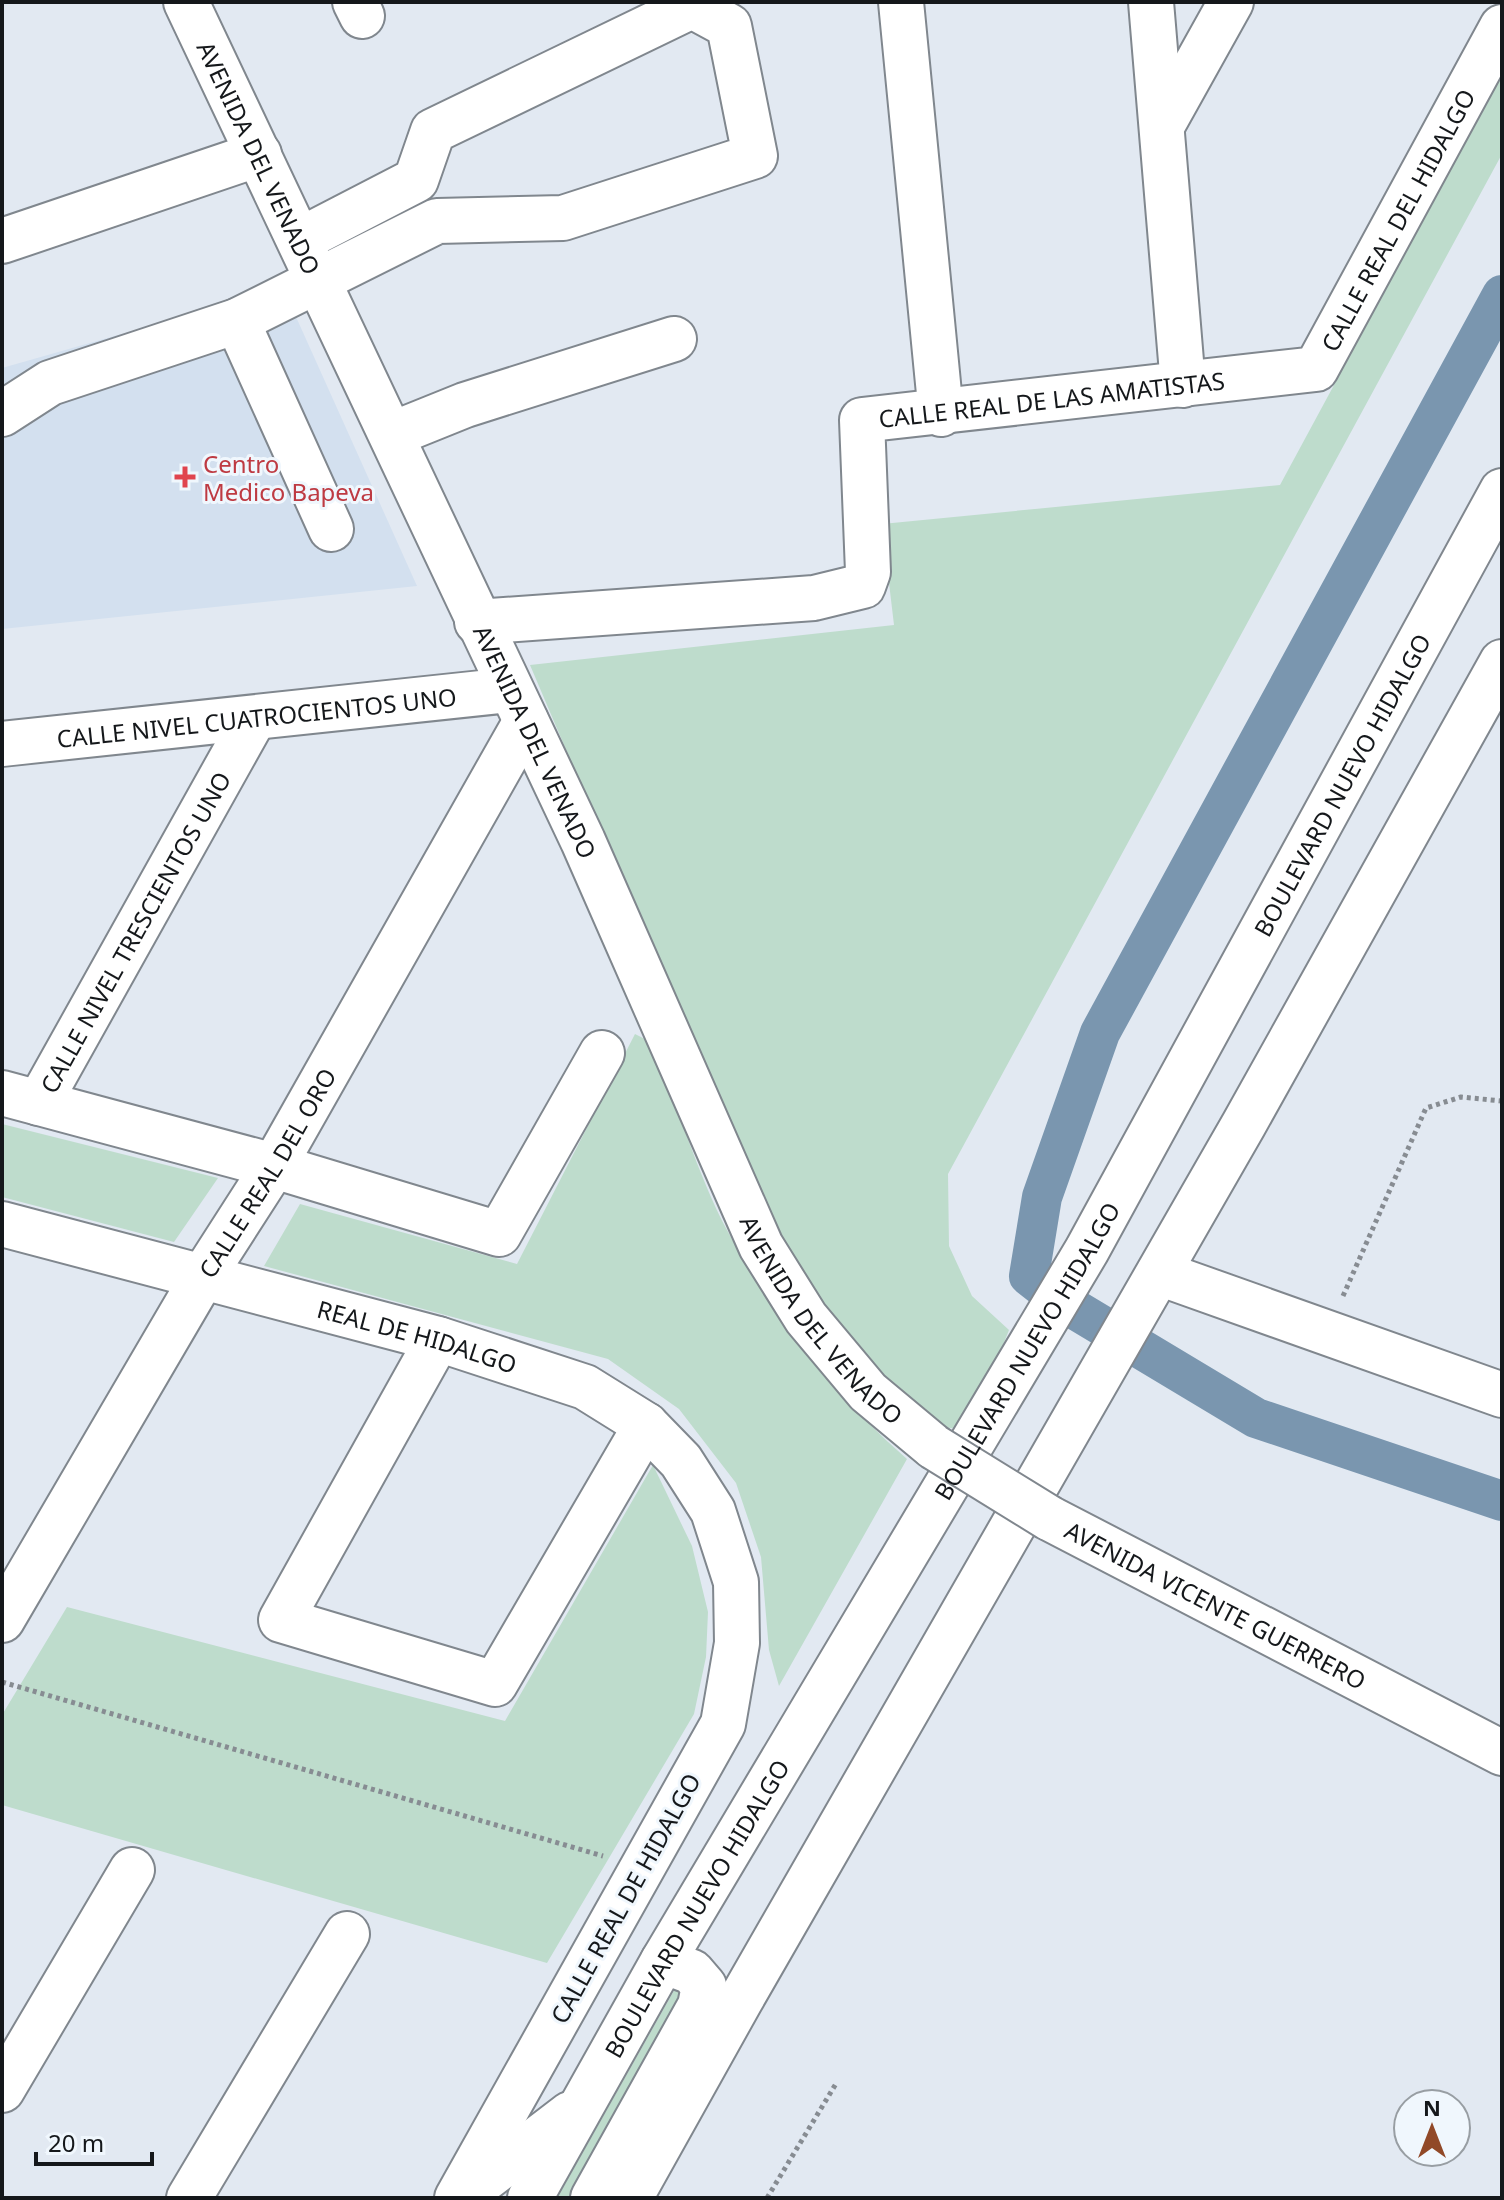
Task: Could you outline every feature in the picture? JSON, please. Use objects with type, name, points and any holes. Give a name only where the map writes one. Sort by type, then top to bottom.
[{"type":"street","name":"AVENIDA DEL VENADO","points":[[186,2],[583,841],[761,1246],[806,1318],[868,1392],[934,1447]]},
{"type":"street","points":[[901,2],[941,414]]},
{"type":"street","points":[[1151,2],[1183,385]]},
{"type":"street","points":[[1163,124],[1231,2]]},
{"type":"street","points":[[2,414],[50,383],[237,321],[437,221],[563,218],[755,156],[729,26],[692,6],[433,131],[416,180],[300,240]]},
{"type":"street","name":"CALLE REAL DEL HIDALGO","points":[[1316,369],[1502,27]]},
{"type":"street","points":[[2,241],[259,154]]},
{"type":"street","points":[[416,180],[437,221]]},
{"type":"street","points":[[237,321],[331,529]]},
{"type":"street","points":[[393,434],[465,405],[674,339]]},
{"type":"street","name":"CALLE REAL DE LAS AMATISTAS","points":[[477,622],[814,598],[863,586],[868,572],[862,420],[941,414],[1316,369]]},
{"type":"street","name":"BOULEVARD NUEVO HIDALGO","points":[[530,2198],[663,1961],[1087,1250],[1502,491]]},
{"type":"street","points":[[630,2198],[740,2001],[1093,1391],[1502,662]]},
{"type":"street","name":"CALLE NIVEL CUATROCIENTOS UNO","points":[[2,744],[253,720],[518,706]]},
{"type":"street","name":"CALLE REAL DEL ORO","points":[[2,1620],[204,1275],[274,1166],[518,706]]},
{"type":"street","name":"CALLE NIVEL TRESCIENTOS UNO","points":[[21,1098],[253,720]]},
{"type":"street","points":[[21,1098],[274,1166],[499,1234],[602,1053]]},
{"type":"street","name":"REAL DE HIDALGO","points":[[2,1224],[438,1339],[585,1387],[646,1425],[681,1461],[713,1511],[736,1582]]},
{"type":"street","points":[[1159,1273],[1502,1395]]},
{"type":"street","points":[[438,1339],[281,1620],[495,1684],[646,1425]]},
{"type":"street","name":"AVENIDA VICENTE GUERRERO","points":[[934,1447],[1049,1518],[1502,1753]]},
{"type":"street","name":"CALLE REAL DE HIDALGO","points":[[458,2198],[723,1724],[737,1643],[736,1582]]},
{"type":"street","points":[[2,2090],[132,1870]]},
{"type":"street","points":[[189,2198],[347,1934]]},
{"type":"street","points":[[593,2198],[700,2006],[704,1986],[692,1972],[663,1961]]},
{"type":"street","points":[[458,2198],[585,2103]]},
{"type":"path","points":[[1326,1333],[1426,1108],[1461,1097],[1502,1101]]},
{"type":"path","points":[[2,1682],[642,1868]]},
{"type":"path","points":[[767,2198],[837,2082]]},
{"type":"shaded area","name":"Centro Medico Bapeva","points":[[283,288],[417,586],[2,629],[2,368]]},
{"type":"green space","points":[[1502,74],[1502,154],[948,1174],[949,1246],[972,1296],[1009,1330],[969,1430],[941,1427],[875,1371],[823,1312],[774,1239],[530,665],[894,625],[882,524],[1280,485]]},
{"type":"green space","points":[[635,1034],[653,1043],[716,1209],[764,1294],[830,1381],[907,1459],[779,1686],[769,1650],[761,1557],[736,1483],[679,1409],[608,1359],[264,1266],[300,1204],[517,1264]]},
{"type":"green space","points":[[2,1124],[218,1178],[174,1242],[2,1197]]},
{"type":"green space","points":[[653,1465],[692,1546],[708,1612],[706,1657],[694,1714],[547,1963],[2,1805],[2,1715],[67,1607],[505,1721]]},
{"type":"green space","points":[[676,1987],[686,1987],[578,2198],[557,2198]]},
{"type":"waterway","points":[[1502,295],[1100,1033],[1042,1197],[1029,1276],[1061,1301],[1256,1418],[1502,1501]]},
{"type":"place","name":"Centro Medico Bapeva","points":[[185,477]]}]
